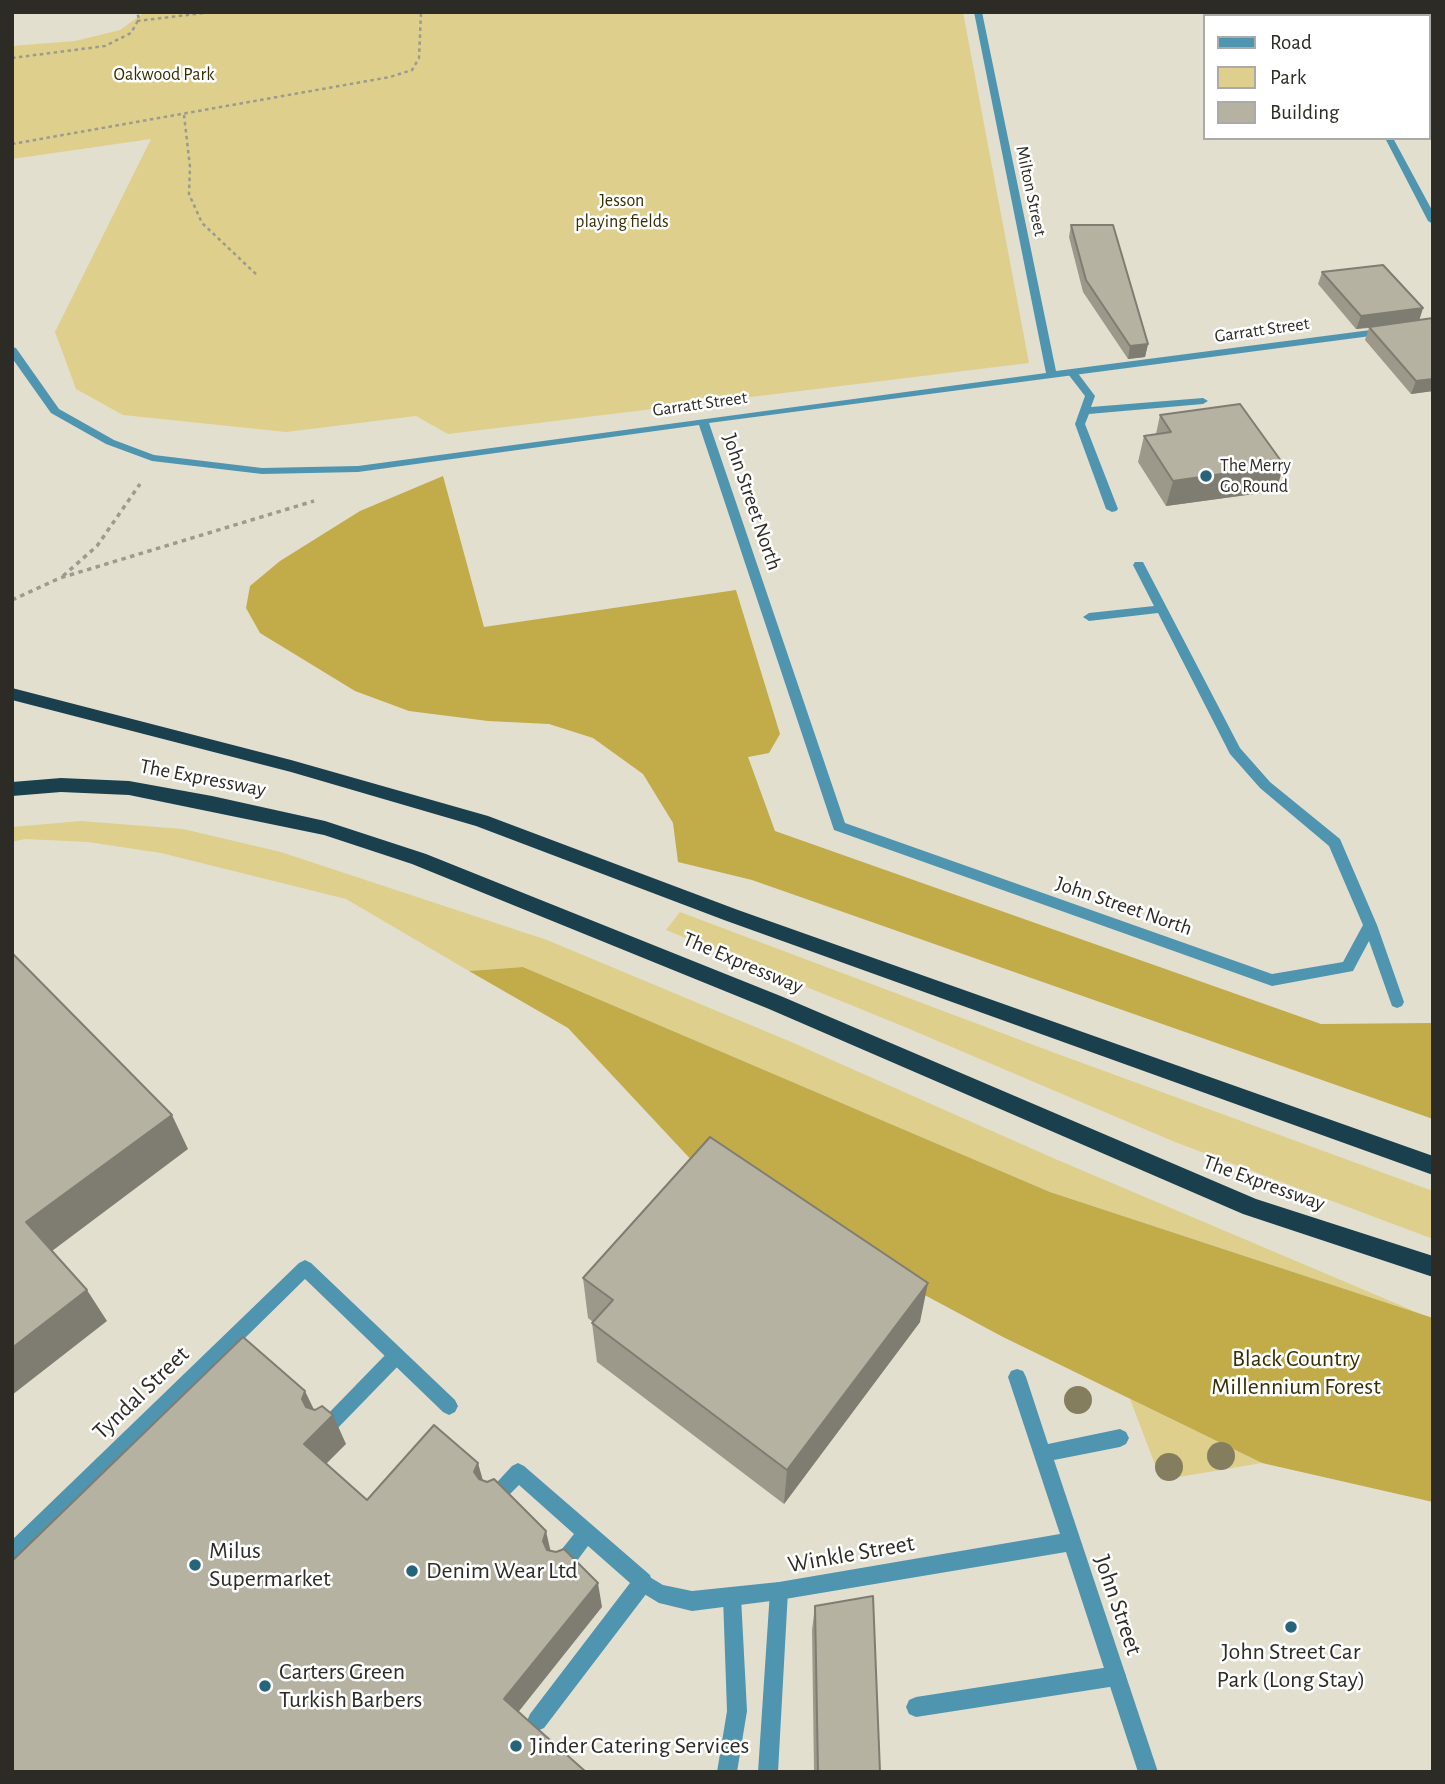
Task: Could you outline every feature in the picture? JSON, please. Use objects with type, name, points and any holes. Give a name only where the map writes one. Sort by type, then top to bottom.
[{"type":"highway","name":"The Expressway","points":[[12,694],[291,766],[481,821],[731,915],[1433,1167]]},
{"type":"highway","name":"The Expressway","points":[[12,789],[61,785],[129,788],[325,828],[419,859],[776,1003],[1251,1207],[1433,1267]]},
{"type":"street","name":"Milton Street","points":[[978,12],[1052,376]]},
{"type":"street","points":[[1390,140],[1433,221]]},
{"type":"street","name":"Garratt Street","points":[[12,350],[55,411],[110,442],[152,458],[262,471],[358,469],[1392,330]]},
{"type":"street","points":[[1073,374],[1090,396],[1080,424],[1112,509]]},
{"type":"street","points":[[1084,411],[1203,401]]},
{"type":"street","name":"John Street North","points":[[703,421],[839,825],[912,854],[1272,980],[1348,967],[1370,925]]},
{"type":"street","points":[[1139,565],[1235,751],[1265,785],[1335,843],[1370,925],[1397,1002]]},
{"type":"street","points":[[1089,617],[1162,609]]},
{"type":"street","name":"Tyndal Street","points":[[12,1553],[305,1268],[396,1356]]},
{"type":"street","points":[[327,1427],[396,1356],[449,1406]]},
{"type":"street","name":"John Street","points":[[1017,1377],[1148,1772]]},
{"type":"street","points":[[1042,1454],[1120,1438]]},
{"type":"street","name":"Winkle Street","points":[[494,1498],[518,1472],[659,1594],[692,1601],[779,1591],[1070,1542]]},
{"type":"street","points":[[561,1566],[587,1533]]},
{"type":"street","points":[[537,1721],[643,1582]]},
{"type":"street","points":[[768,1772],[779,1591]]},
{"type":"street","points":[[727,1772],[737,1711],[732,1597]]},
{"type":"street","points":[[916,1707],[1116,1676]]},
{"type":"path","points":[[12,58],[105,46],[131,33],[137,21],[137,12]]},
{"type":"path","points":[[137,21],[212,12]]},
{"type":"path","points":[[12,145],[377,79],[412,70],[419,58],[421,12]]},
{"type":"path","points":[[184,114],[190,167],[189,194],[202,223],[258,276]]},
{"type":"path","points":[[60,578],[97,546],[135,493],[152,458]]},
{"type":"path","points":[[12,600],[60,578],[323,499]]},
{"type":"green space","name":"Jesson playing fields","points":[[145,12],[963,12],[1029,363],[448,434],[416,416],[286,432],[123,415],[76,389],[55,332],[151,139],[12,159],[12,46],[75,41],[120,30]]},
{"type":"green space","points":[[443,476],[484,627],[736,590],[780,734],[769,753],[748,757],[775,831],[1321,1024],[1433,1023],[1433,1119],[752,880],[678,862],[673,823],[643,774],[593,738],[549,724],[488,721],[409,711],[355,691],[260,633],[246,608],[250,586],[280,561],[360,511]]},
{"type":"green space","points":[[81,821],[183,829],[281,852],[547,940],[789,1041],[1053,1158],[1421,1314],[1050,1192],[523,967],[469,971],[346,899],[161,853],[88,842],[25,839],[12,842],[12,827]]},
{"type":"green space","points":[[680,912],[1433,1191],[1433,1239],[1175,1142],[900,1025],[666,930]]},
{"type":"green space","name":"Black Country Millennium Forest","points":[[523,967],[1050,1192],[1433,1318],[1433,1502],[1262,1463],[1003,1337],[710,1180],[568,1028],[469,971]]},
{"type":"green space","points":[[1130,1399],[1262,1463],[1161,1480]]},
{"type":"building","points":[[1376,12],[1433,12],[1433,90],[1431,14]]},
{"type":"building","points":[[1071,225],[1113,225],[1148,344],[1130,346],[1086,280]]},
{"type":"building","points":[[1383,265],[1423,308],[1361,316],[1322,272]]},
{"type":"building","points":[[1433,318],[1433,379],[1416,381],[1369,327]]},
{"type":"building","points":[[1240,404],[1284,465],[1173,481],[1144,436],[1171,432],[1160,415]]},
{"type":"building","points":[[12,953],[172,1115],[26,1222],[87,1290],[12,1348]]},
{"type":"building","points":[[710,1137],[928,1283],[787,1470],[592,1323],[613,1300],[583,1278]]},
{"type":"building","points":[[243,1337],[305,1391],[302,1399],[306,1407],[315,1410],[322,1406],[333,1415],[304,1444],[367,1500],[434,1425],[478,1463],[474,1472],[479,1479],[487,1482],[494,1479],[546,1531],[543,1541],[547,1550],[556,1552],[564,1549],[598,1583],[504,1699],[586,1772],[12,1772],[12,1561]]},
{"type":"building","points":[[873,1596],[880,1772],[818,1772],[815,1606]]},
{"type":"place","name":"The Merry Go Round","points":[[1206,476]]},
{"type":"place","name":"Milus Supermarket","points":[[195,1565]]},
{"type":"place","name":"Denim Wear Ltd","points":[[412,1571]]},
{"type":"place","name":"John Street Car Park (Long Stay)","points":[[1291,1627]]},
{"type":"place","name":"Carters Green Turkish Barbers","points":[[265,1686]]},
{"type":"place","name":"Jinder Catering Services","points":[[516,1746]]},
{"type":"park label","name":"Oakwood Park","points":[[164,75]]}]
